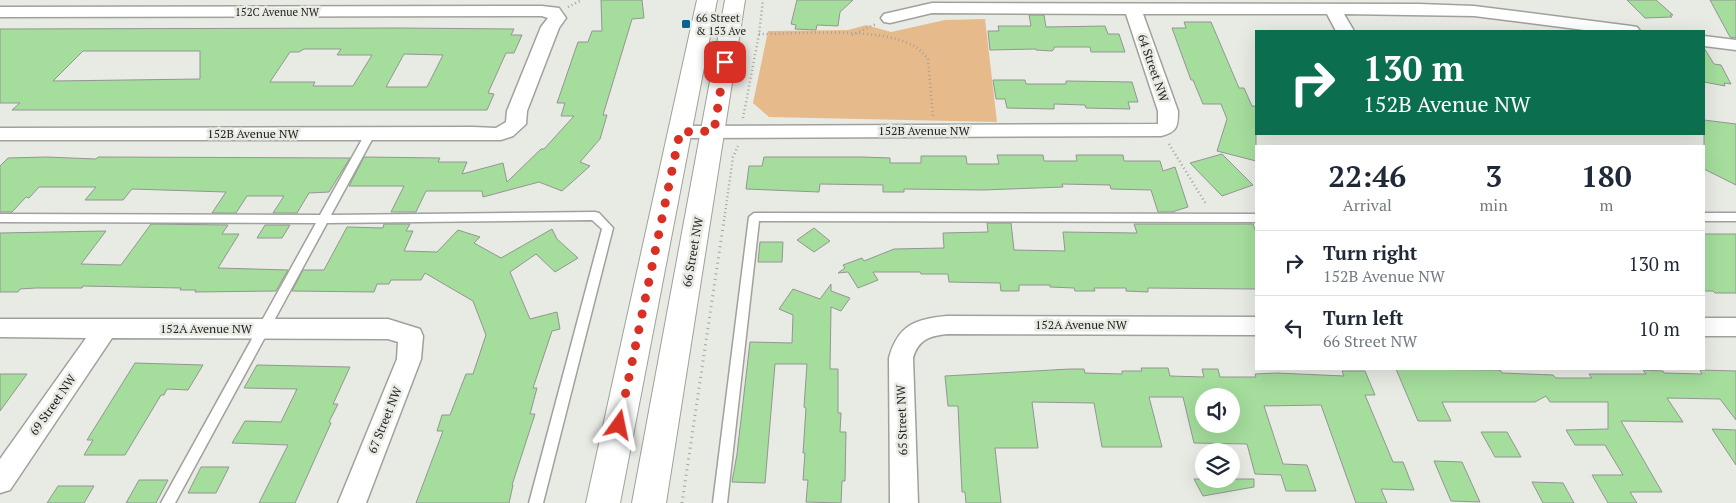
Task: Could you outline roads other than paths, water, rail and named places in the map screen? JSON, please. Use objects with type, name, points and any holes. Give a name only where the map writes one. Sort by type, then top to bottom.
[{"type":"main road","points":[[603,503],[707,0]]},
{"type":"main road","name":"66 Street NW","points":[[649,503],[735,0]]},
{"type":"main road","points":[[728,45],[746,14],[750,0]]},
{"type":"street","points":[[890,18],[932,8],[1332,8],[1447,10],[1576,22],[1625,30]]},
{"type":"street","points":[[1332,8],[1344,30]]},
{"type":"street","name":"64 Street NW","points":[[1133,9],[1168,111],[1164,128]]},
{"type":"street","name":"152C Avenue NW","points":[[0,12],[529,12],[542,10],[553,12],[557,18],[550,27],[517,111],[516,124],[506,133]]},
{"type":"street","points":[[1705,41],[1736,45]]},
{"type":"street","name":"152B Avenue NW","points":[[680,132],[1164,128]]},
{"type":"street","name":"152B Avenue NW","points":[[0,134],[473,134],[491,136],[506,133]]},
{"type":"street","name":"152A Avenue NW","points":[[908,338],[924,329],[947,325],[1255,326]]},
{"type":"street","points":[[1705,327],[1736,328]]},
{"type":"street","name":"152A Avenue NW","points":[[0,328],[388,329],[411,336]]},
{"type":"street","name":"69 Street NW","points":[[3,472],[105,329]]},
{"type":"street","name":"67 Street NW","points":[[352,503],[409,359],[411,336]]},
{"type":"street","name":"65 Street NW","points":[[904,503],[901,372],[903,348],[908,338]]},
{"type":"lane","points":[[168,503],[370,134]]},
{"type":"lane","points":[[0,218],[323,219],[595,216],[608,228],[536,503]]},
{"type":"lane","points":[[720,503],[754,217],[1255,218]]},
{"type":"lane","points":[[1705,217],[1736,217]]},
{"type":"place","name":"66 Street & 153 Ave","points":[[686,24]]}]
